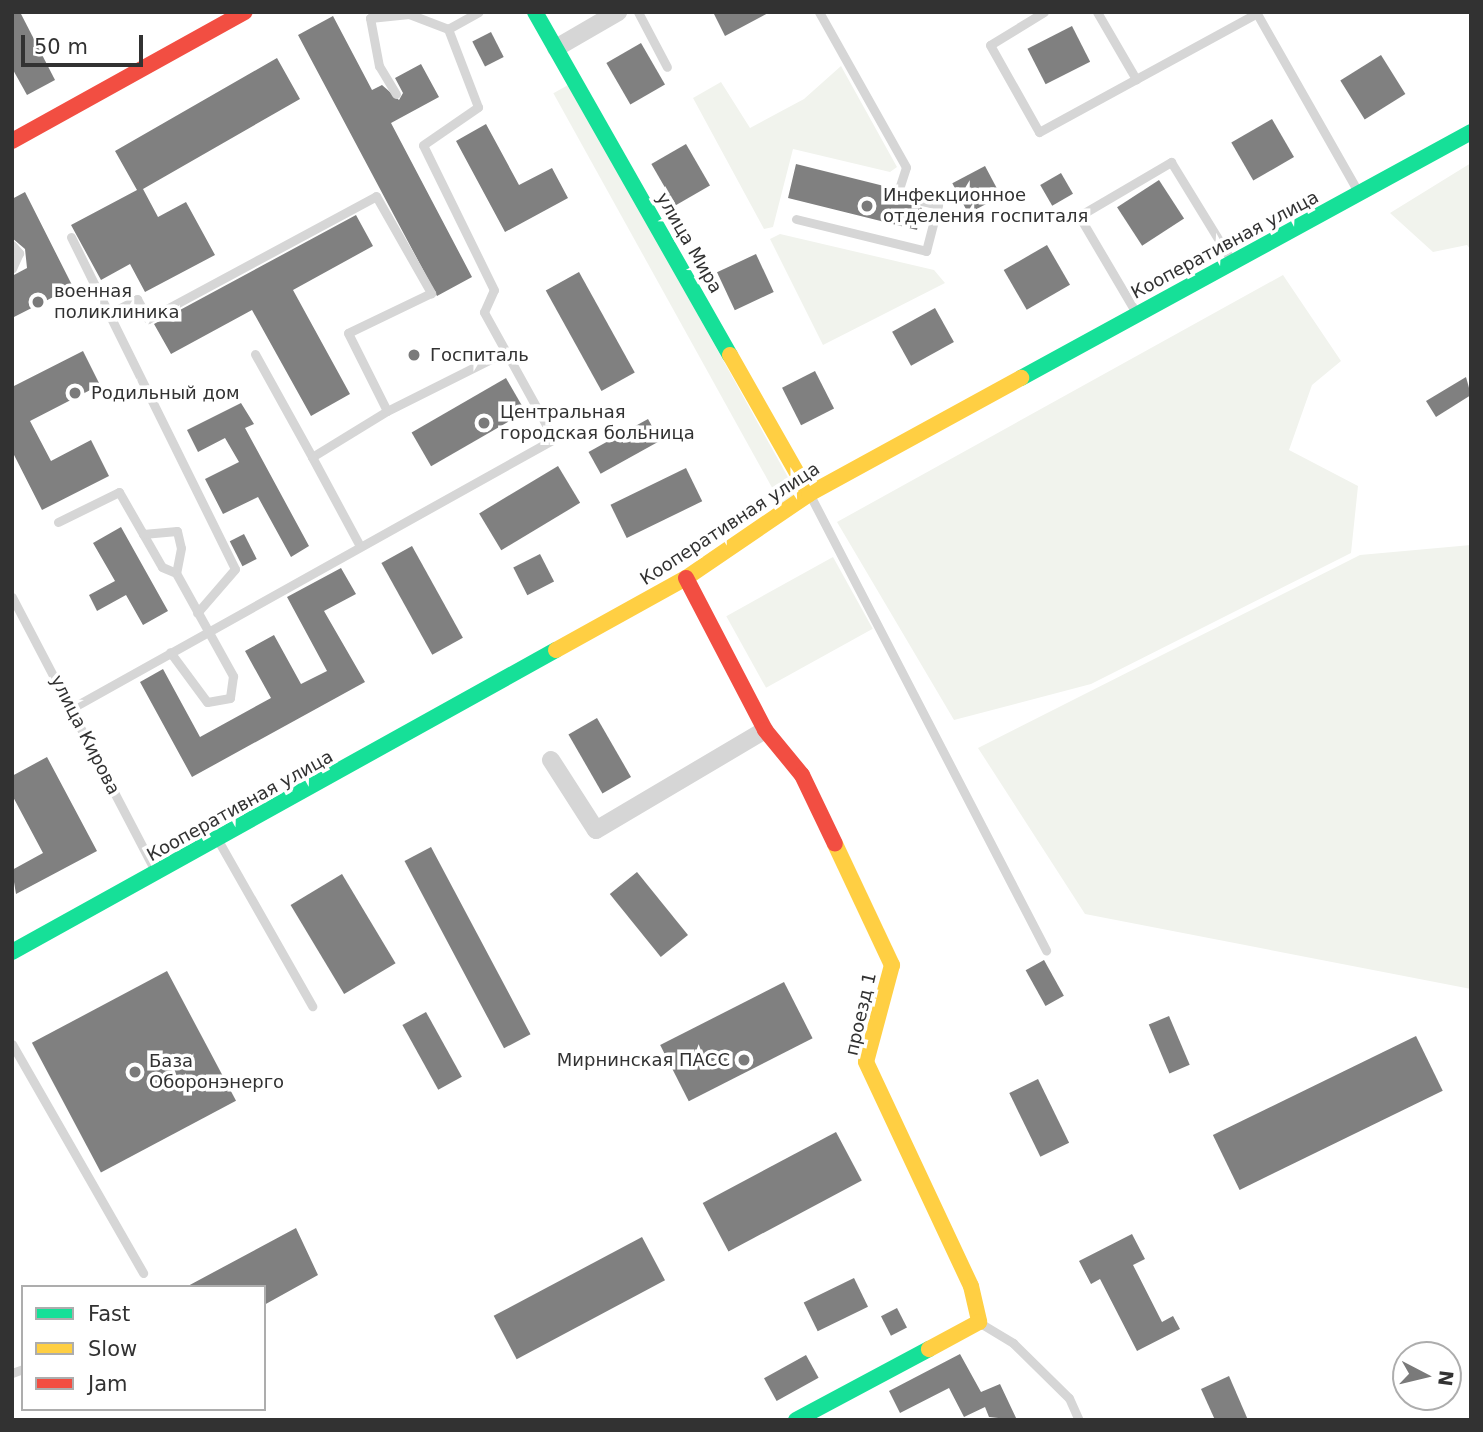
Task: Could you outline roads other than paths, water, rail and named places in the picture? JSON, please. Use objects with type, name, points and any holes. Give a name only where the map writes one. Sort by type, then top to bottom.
[{"type":"street","points":[[12,141],[245,12]]},
{"type":"street","name":"улица Мира","points":[[535,12],[809,494]]},
{"type":"street","points":[[556,48],[618,12]]},
{"type":"street","name":"Кооперативная улица","points":[[12,952],[686,578],[809,494],[1471,132]]},
{"type":"street","name":"проезд 1","points":[[686,578],[765,730],[802,775],[892,965],[866,1062],[971,1286],[979,1322]]},
{"type":"street","points":[[551,760],[596,830],[765,730]]},
{"type":"street","points":[[796,1420],[979,1322]]},
{"type":"lane","points":[[448,29],[479,12]]},
{"type":"lane","points":[[638,12],[667,67]]},
{"type":"lane","points":[[796,219],[926,251],[938,205],[897,195],[906,167],[819,12]]},
{"type":"lane","points":[[1044,12],[990,45],[1039,132],[1257,12],[1360,194]]},
{"type":"lane","points":[[1097,12],[1136,79]]},
{"type":"lane","points":[[72,708],[207,630],[554,439],[484,312],[494,290],[423,145],[478,107],[448,29],[409,14],[370,18],[379,66],[396,94]]},
{"type":"lane","points":[[1137,314],[1079,216],[1171,162],[1231,262]]},
{"type":"lane","points":[[108,314],[136,299],[148,319],[376,196],[431,293],[348,333],[387,411]]},
{"type":"lane","points":[[71,237],[235,569],[197,613]]},
{"type":"lane","points":[[12,245],[19,253],[12,270]]},
{"type":"lane","points":[[312,457],[387,411],[505,352]]},
{"type":"lane","points":[[255,354],[360,546]]},
{"type":"lane","points":[[58,522],[119,492],[162,567],[176,573]]},
{"type":"lane","points":[[809,494],[1046,950]]},
{"type":"lane","points":[[143,534],[177,531],[181,548],[176,573],[233,676],[230,698],[207,702],[170,652]]},
{"type":"lane","name":"улица Кирова","points":[[12,597],[156,874]]},
{"type":"lane","points":[[218,840],[312,1006]]},
{"type":"lane","points":[[12,1044],[143,1273]]},
{"type":"lane","points":[[979,1322],[1013,1343],[1069,1398],[1079,1420]]},
{"type":"place","name":"Инфекционное отделения госпиталя","points":[[867,206]]},
{"type":"place","name":"военная поликлиника","points":[[38,302]]},
{"type":"place","name":"Госпиталь","points":[[414,355]]},
{"type":"place","name":"Родильный дом","points":[[75,393]]},
{"type":"place","name":"Центральная городская больница","points":[[484,423]]},
{"type":"place","name":"Мирнинская ПАСС","points":[[744,1060]]},
{"type":"place","name":"База Оборонэнерго","points":[[135,1072]]}]
